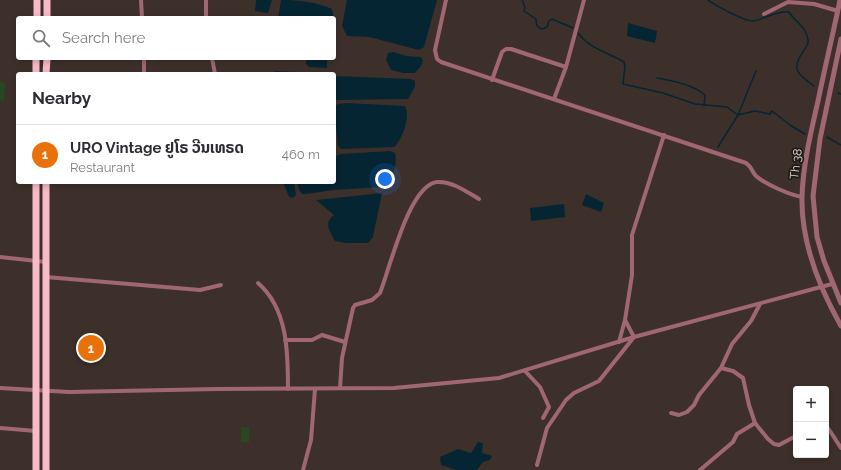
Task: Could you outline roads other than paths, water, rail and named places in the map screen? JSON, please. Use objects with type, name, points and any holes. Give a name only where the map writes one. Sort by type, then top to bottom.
[{"type":"highway","points":[[37,16],[37,2],[47,2],[47,16]]},
{"type":"highway","points":[[36,60],[36,72]]},
{"type":"highway","points":[[46,72],[47,60]]},
{"type":"highway","points":[[36,184],[36,470]]},
{"type":"highway","points":[[46,184],[46,470]]},
{"type":"street","points":[[141,0],[142,16]]},
{"type":"street","points":[[206,0],[206,16]]},
{"type":"street","points":[[446,0],[435,50],[437,59],[492,80],[746,163],[752,167],[756,175],[773,186],[802,197]]},
{"type":"street","points":[[554,99],[566,67],[584,0]]},
{"type":"street","name":"Th 38","points":[[840,0],[810,137],[802,197],[806,237],[822,288],[841,326]]},
{"type":"street","points":[[764,14],[788,1],[814,4],[838,11]]},
{"type":"street","name":"Th 38","points":[[841,39],[820,139],[813,196],[817,237],[832,284],[841,302]]},
{"type":"street","points":[[830,45],[839,48]]},
{"type":"street","points":[[492,80],[502,52],[506,49],[512,49],[566,67]]},
{"type":"street","points":[[144,60],[144,72]]},
{"type":"street","points":[[212,60],[215,72]]},
{"type":"street","points":[[619,342],[625,320],[632,275],[632,235],[664,135]]},
{"type":"street","points":[[340,388],[345,342],[355,305],[372,300],[380,293],[409,211],[422,190],[436,182],[446,183],[463,189],[478,199]]},
{"type":"street","points":[[0,257],[46,262]]},
{"type":"street","points":[[46,277],[200,290],[221,285]]},
{"type":"street","points":[[258,283],[268,294],[282,323],[288,354],[288,389]]},
{"type":"street","points":[[0,388],[46,391],[394,388],[500,378],[634,337],[822,288],[832,284]]},
{"type":"street","points":[[671,413],[679,415],[687,412],[721,368],[732,344],[751,321],[760,304]]},
{"type":"street","points":[[625,320],[634,337]]},
{"type":"street","points":[[285,340],[312,340],[322,335],[345,342]]},
{"type":"street","points":[[537,465],[547,428],[566,400],[574,393],[599,381],[634,337]]},
{"type":"street","points":[[721,368],[733,371],[743,378],[749,405],[755,422],[774,444],[779,445],[793,438]]},
{"type":"street","points":[[524,371],[540,387],[549,407],[543,418]]},
{"type":"street","points":[[303,470],[311,440],[315,389]]},
{"type":"street","points":[[700,470],[733,442],[738,434],[755,422]]},
{"type":"street","points":[[0,428],[36,431]]},
{"type":"street","points":[[829,430],[841,448]]},
{"type":"water","points":[[256,0],[272,0],[268,13],[255,11]]},
{"type":"water","points":[[281,0],[294,0],[332,9],[334,16],[278,16]]},
{"type":"water","points":[[347,0],[437,0],[424,47],[419,50],[369,37],[347,36],[342,26]]},
{"type":"water","points":[[628,23],[657,31],[655,43],[627,36]]},
{"type":"water","points":[[393,52],[406,56],[421,57],[423,60],[421,66],[415,73],[403,73],[391,70],[386,60],[388,53]]},
{"type":"water","points":[[306,60],[327,60],[327,68],[309,67],[306,64]]},
{"type":"water","points":[[276,71],[296,72],[273,72]]},
{"type":"water","points":[[336,76],[411,79],[415,81],[415,87],[408,99],[337,100]]},
{"type":"water","points":[[347,103],[405,106],[407,116],[403,134],[394,147],[341,149],[338,146],[336,126],[336,106]]},
{"type":"water","points":[[390,151],[395,153],[396,162],[389,180],[382,187],[333,190],[302,194],[298,184],[336,184],[336,156],[341,154]]},
{"type":"water","points":[[284,184],[294,184],[296,195],[293,198],[289,197]]},
{"type":"water","points":[[382,193],[373,237],[368,243],[346,243],[335,241],[328,227],[329,221],[334,215],[316,200]]},
{"type":"water","points":[[586,194],[604,203],[601,212],[582,205]]},
{"type":"water","points":[[564,204],[565,217],[531,221],[530,208]]},
{"type":"water","points":[[478,442],[483,443],[482,453],[492,456],[490,460],[483,462],[477,470],[456,470],[441,465],[440,457],[458,449],[471,453]]},
{"type":"waterway","points":[[522,0],[525,7],[524,11],[536,19],[537,26],[540,28],[542,29],[547,27],[549,21],[552,19],[573,28]]},
{"type":"waterway","points":[[708,0],[730,13],[749,21],[758,20],[780,12],[789,12],[803,28],[808,40],[808,45],[800,56],[797,70],[803,78],[814,86]]},
{"type":"waterway","points":[[578,33],[593,47],[624,62],[623,84],[663,93],[695,104],[727,107],[738,115],[755,111],[770,114],[772,111],[805,134]]},
{"type":"waterway","points":[[718,147],[738,115],[756,71]]},
{"type":"waterway","points":[[657,78],[682,84],[700,91],[705,95],[704,106]]},
{"type":"waterway","points":[[827,137],[841,145]]},
{"type":"place","name":"URO Vintage ຢູໂຣ ວີນເທຣດ","points":[[91,348]]}]
